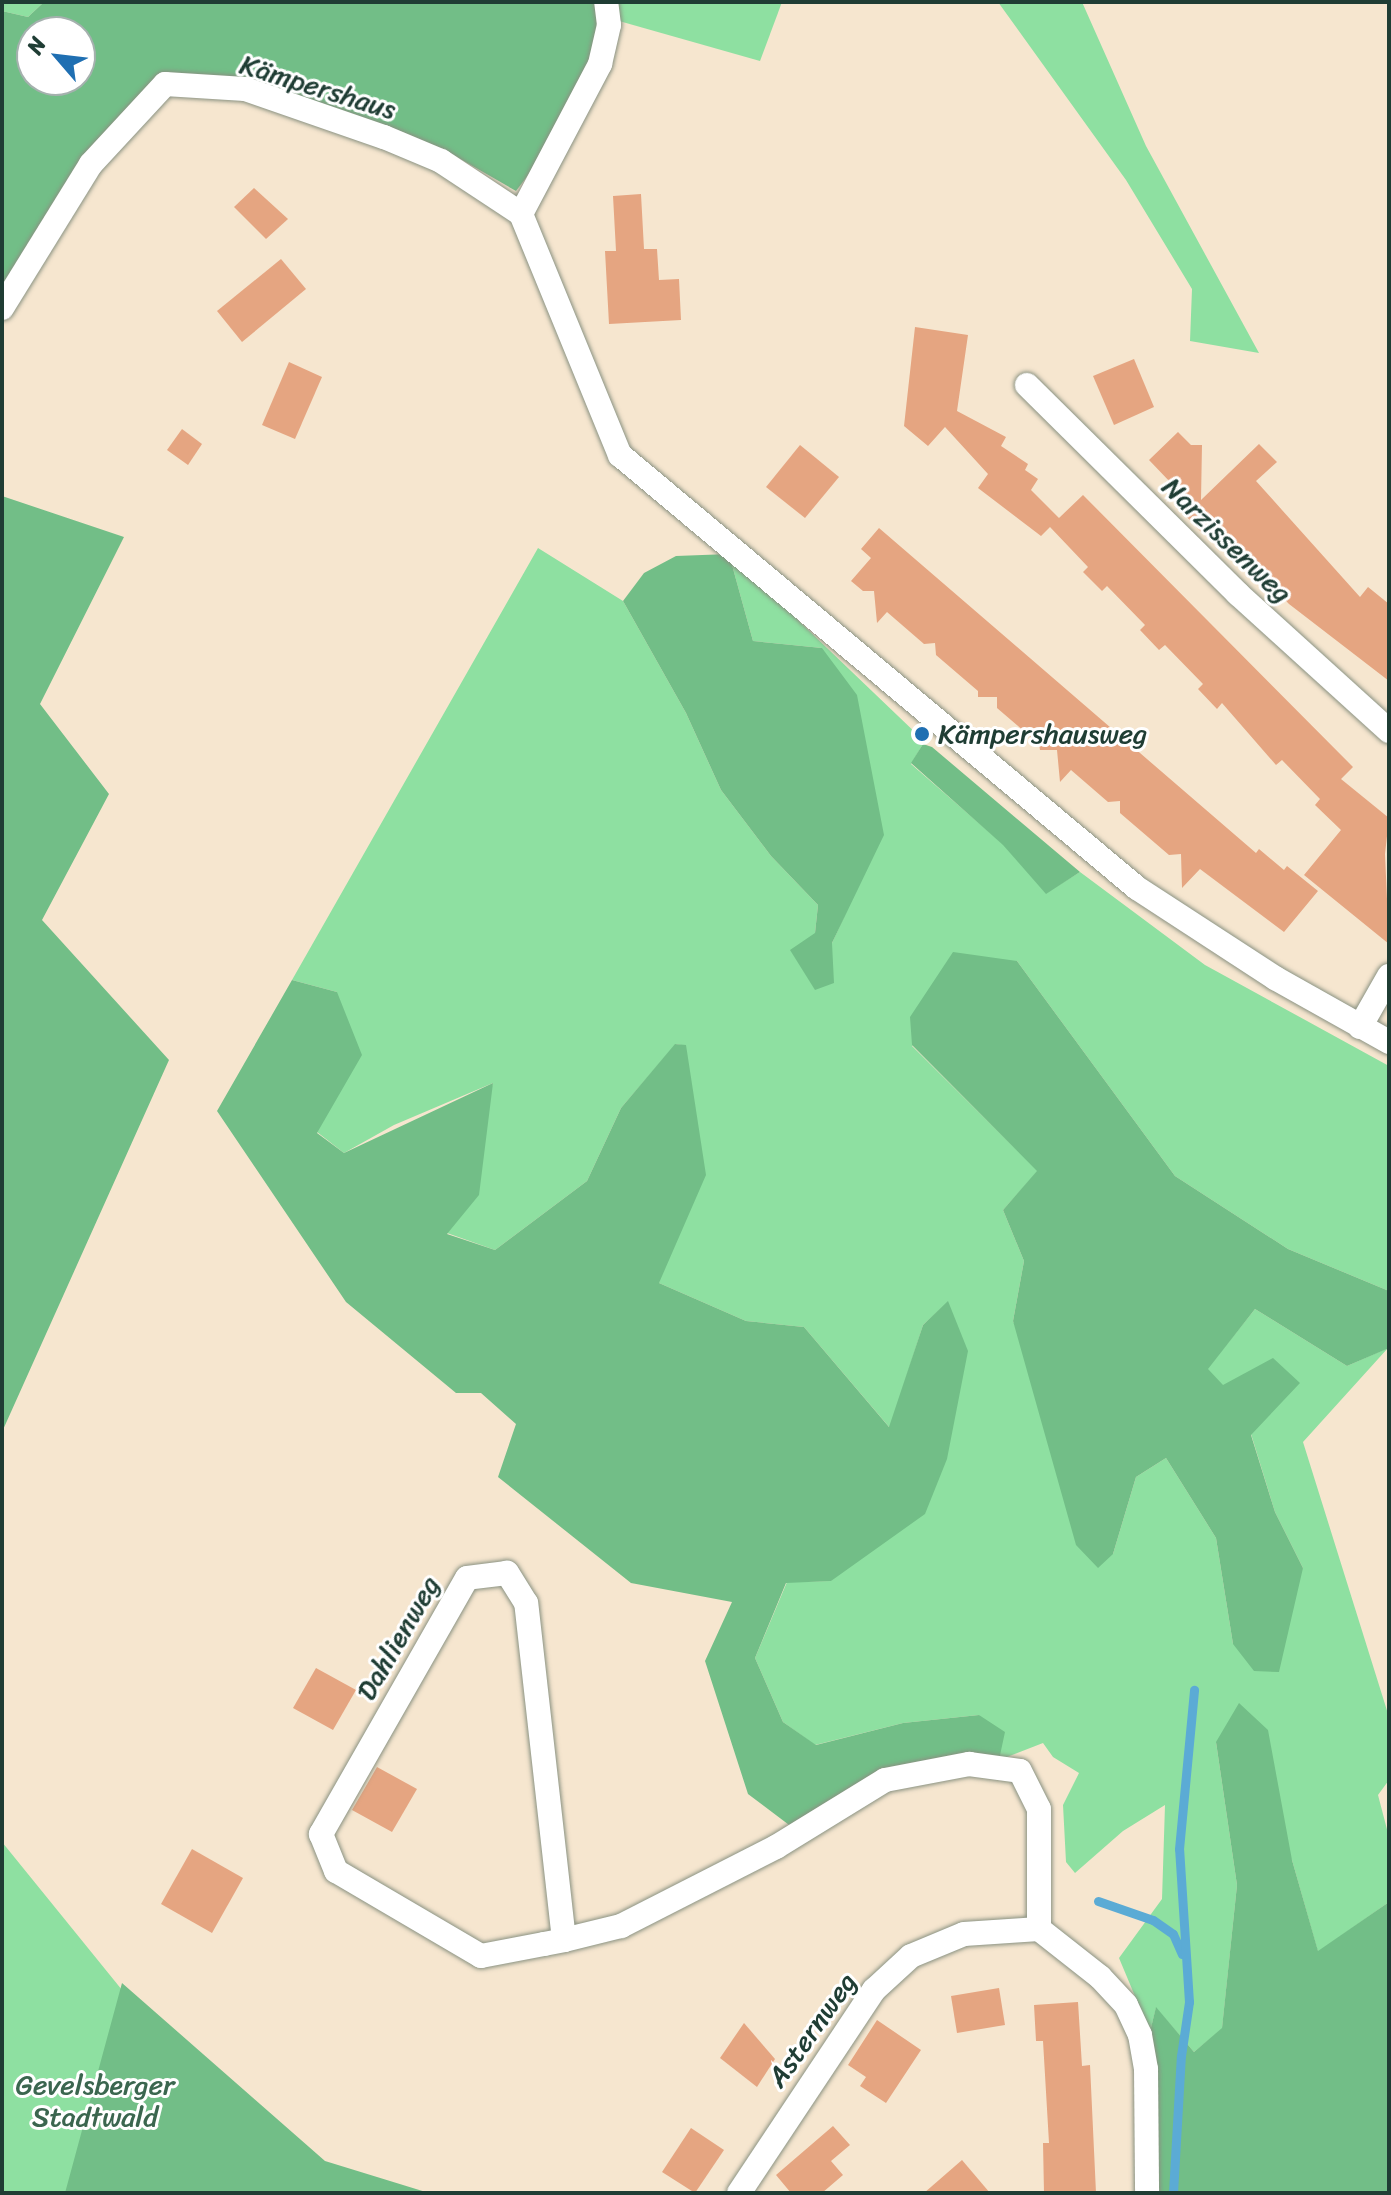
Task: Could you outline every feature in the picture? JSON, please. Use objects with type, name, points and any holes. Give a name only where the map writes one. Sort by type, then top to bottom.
[{"type":"street","points":[[606,2],[609,25],[600,64],[521,214],[620,455],[1137,888],[1275,978],[1389,1042]]},
{"type":"street","name":"Kämpershaus","points":[[2,308],[91,164],[165,84],[245,89],[384,137],[441,161],[521,214]]},
{"type":"street","name":"Narzissenweg","points":[[1027,385],[1238,594],[1389,731]]},
{"type":"street","points":[[1360,1027],[1389,976]]},
{"type":"street","name":"Dahlienweg","points":[[564,1940],[526,1603],[507,1573],[467,1578],[321,1834],[336,1871],[481,1956],[564,1940],[621,1926],[776,1847],[885,1780],[969,1764],[1020,1771],[1039,1809],[1039,1929]]},
{"type":"street","points":[[1039,1929],[1100,1977],[1126,2005],[1140,2035],[1146,2069],[1147,2193]]},
{"type":"street","name":"Asternweg","points":[[739,2193],[874,1990],[911,1956],[964,1934],[1039,1929]]},
{"type":"green space","points":[[2,2],[44,2],[29,16],[2,11]]},
{"type":"green space","points":[[44,2],[598,2],[601,22],[592,66],[544,154],[516,191],[443,149],[158,75],[2,289],[2,11],[24,16],[16,16],[16,96],[96,96],[96,16],[29,16]]},
{"type":"green space","points":[[610,2],[782,2],[760,61],[612,19]]},
{"type":"green space","points":[[998,2],[1082,2],[1146,146],[1259,353],[1190,341],[1192,289],[1126,180]]},
{"type":"green space","points":[[2,496],[124,537],[40,704],[109,794],[42,920],[169,1060],[2,1432]]},
{"type":"green space","points":[[538,548],[623,601],[686,713],[721,790],[771,856],[818,905],[815,933],[832,943],[844,917],[822,648],[753,641],[729,554],[921,738],[923,744],[911,764],[1004,845],[1046,893],[1080,872],[1205,965],[1389,1066],[1389,1291],[1288,1249],[1175,1176],[1017,961],[912,1046],[1038,1171],[1003,1210],[1024,1261],[1013,1321],[1113,1554],[1136,1477],[1166,1458],[1216,1538],[1233,1644],[1303,1568],[1275,1512],[1251,1434],[1207,1369],[1255,1309],[1347,1366],[1388,1348],[1303,1442],[1389,1717],[1389,1780],[1378,1795],[1389,1837],[1389,1902],[1318,1952],[1292,1860],[1216,1742],[1237,1885],[1222,2029],[1194,2052],[1156,2008],[1150,2032],[1119,1958],[1162,1899],[1165,1805],[1123,1831],[1075,1873],[1066,1862],[1063,1805],[1079,1773],[1053,1757],[1043,1743],[999,1760],[979,1715],[903,1723],[815,1745],[783,1722],[755,1658],[787,1582],[831,1581],[948,1302],[923,1325],[890,1428],[804,1327],[746,1321],[659,1283],[686,1046],[676,1044],[621,1108],[587,1181],[495,1250],[447,1233],[493,1083],[394,1125],[344,1153],[317,1132],[337,992],[292,980]]},
{"type":"green space","points":[[729,554],[753,641],[822,648],[857,695],[884,835],[832,943],[834,983],[815,990],[790,950],[815,933],[818,905],[771,856],[721,790],[686,713],[623,601],[644,573],[676,556]]},
{"type":"green space","points":[[923,744],[932,747],[1080,872],[1046,894],[1003,845],[911,763]]},
{"type":"green space","points":[[953,952],[1017,961],[1175,1176],[1288,1249],[1389,1291],[1389,1348],[1347,1366],[1255,1309],[1208,1369],[1223,1385],[1273,1358],[1300,1383],[1251,1435],[1275,1512],[1303,1568],[1279,1672],[1254,1671],[1233,1644],[1216,1538],[1166,1458],[1136,1477],[1113,1554],[1098,1568],[1076,1545],[1013,1321],[1024,1261],[1003,1210],[1037,1171],[912,1045],[910,1017]]},
{"type":"green space","points":[[292,980],[337,992],[362,1055],[317,1133],[344,1153],[493,1083],[479,1195],[447,1234],[495,1250],[587,1181],[621,1108],[675,1044],[686,1045],[706,1175],[659,1283],[746,1321],[804,1327],[889,1427],[923,1325],[948,1301],[968,1351],[947,1459],[925,1514],[831,1581],[786,1583],[755,1658],[783,1722],[816,1745],[903,1723],[979,1715],[1005,1732],[999,1760],[911,1776],[805,1837],[748,1794],[705,1661],[732,1602],[631,1583],[498,1477],[516,1424],[481,1393],[456,1393],[346,1302],[217,1111]]},
{"type":"green space","points":[[1239,1703],[1268,1730],[1292,1860],[1318,1951],[1389,1902],[1389,2193],[1159,2193],[1150,2032],[1156,2007],[1194,2052],[1222,2028],[1237,1885],[1216,1742]]},
{"type":"green space","name":"Gevelsberger Stadtwald","points":[[2,1842],[135,2006],[299,2193],[2,2193]]},
{"type":"green space","points":[[122,1983],[325,2161],[429,2193],[65,2193]]},
{"type":"building","points":[[254,188],[288,219],[266,239],[234,207]]},
{"type":"building","points":[[641,194],[644,249],[657,249],[659,280],[679,279],[681,320],[609,324],[605,251],[616,251],[613,196]]},
{"type":"building","points":[[281,259],[306,289],[242,342],[217,311]]},
{"type":"building","points":[[915,327],[968,335],[957,411],[1006,437],[1001,446],[1028,464],[1025,470],[1038,479],[1031,490],[1059,518],[1083,495],[1353,767],[1341,779],[1389,818],[1385,854],[1389,944],[1304,875],[1341,830],[1315,805],[1320,799],[1282,760],[1276,765],[1222,703],[1217,709],[1198,689],[1203,684],[1165,645],[1159,650],[1140,630],[1145,625],[1107,586],[1102,591],[1083,572],[1088,567],[1050,527],[1041,536],[978,488],[988,474],[945,427],[928,446],[904,426]]},
{"type":"building","points":[[1134,359],[1154,407],[1114,425],[1093,376]]},
{"type":"building","points":[[289,362],[322,377],[295,439],[262,425]]},
{"type":"building","points":[[182,429],[202,444],[188,465],[167,450]]},
{"type":"building","points":[[1178,432],[1191,445],[1202,445],[1201,500],[1259,444],[1277,462],[1256,481],[1360,597],[1368,587],[1389,604],[1389,681],[1289,604],[1211,524],[1202,533],[1185,515],[1194,507],[1149,460]]},
{"type":"building","points":[[800,445],[839,477],[805,518],[766,487]]},
{"type":"building","points":[[879,528],[1256,853],[1259,849],[1284,870],[1287,866],[1318,891],[1284,932],[1200,869],[1182,888],[1181,854],[1169,855],[1120,813],[1120,801],[1108,802],[1071,770],[1060,782],[1057,750],[1040,750],[1039,744],[997,708],[997,697],[978,697],[978,691],[936,655],[935,643],[924,644],[887,612],[877,623],[874,591],[863,591],[851,581],[871,558],[861,549]]},
{"type":"building","points":[[316,1668],[356,1690],[333,1730],[293,1708]]},
{"type":"building","points":[[377,1767],[417,1789],[392,1832],[352,1810]]},
{"type":"building","points":[[192,1849],[243,1878],[212,1933],[161,1904]]},
{"type":"building","points":[[999,1988],[1005,2025],[957,2033],[951,1996]]},
{"type":"building","points":[[1078,2002],[1082,2066],[1090,2065],[1096,2193],[1044,2193],[1043,2143],[1049,2143],[1043,2041],[1036,2041],[1034,2005]]},
{"type":"building","points":[[877,2020],[921,2050],[886,2103],[860,2086],[866,2077],[848,2065]]},
{"type":"building","points":[[744,2023],[775,2059],[757,2087],[720,2058]]},
{"type":"building","points":[[833,2126],[850,2145],[831,2161],[843,2175],[822,2193],[791,2193],[776,2175]]},
{"type":"building","points":[[691,2128],[724,2150],[695,2193],[662,2172]]},
{"type":"building","points":[[962,2160],[990,2193],[924,2193]]},
{"type":"waterway","points":[[1173,2193],[1181,2056],[1189,2002],[1179,1849],[1194,1690]]},
{"type":"waterway","points":[[1098,1901],[1153,1920],[1173,1934],[1182,1954]]},
{"type":"place","name":"Kämpershausweg","points":[[922,734]]}]
